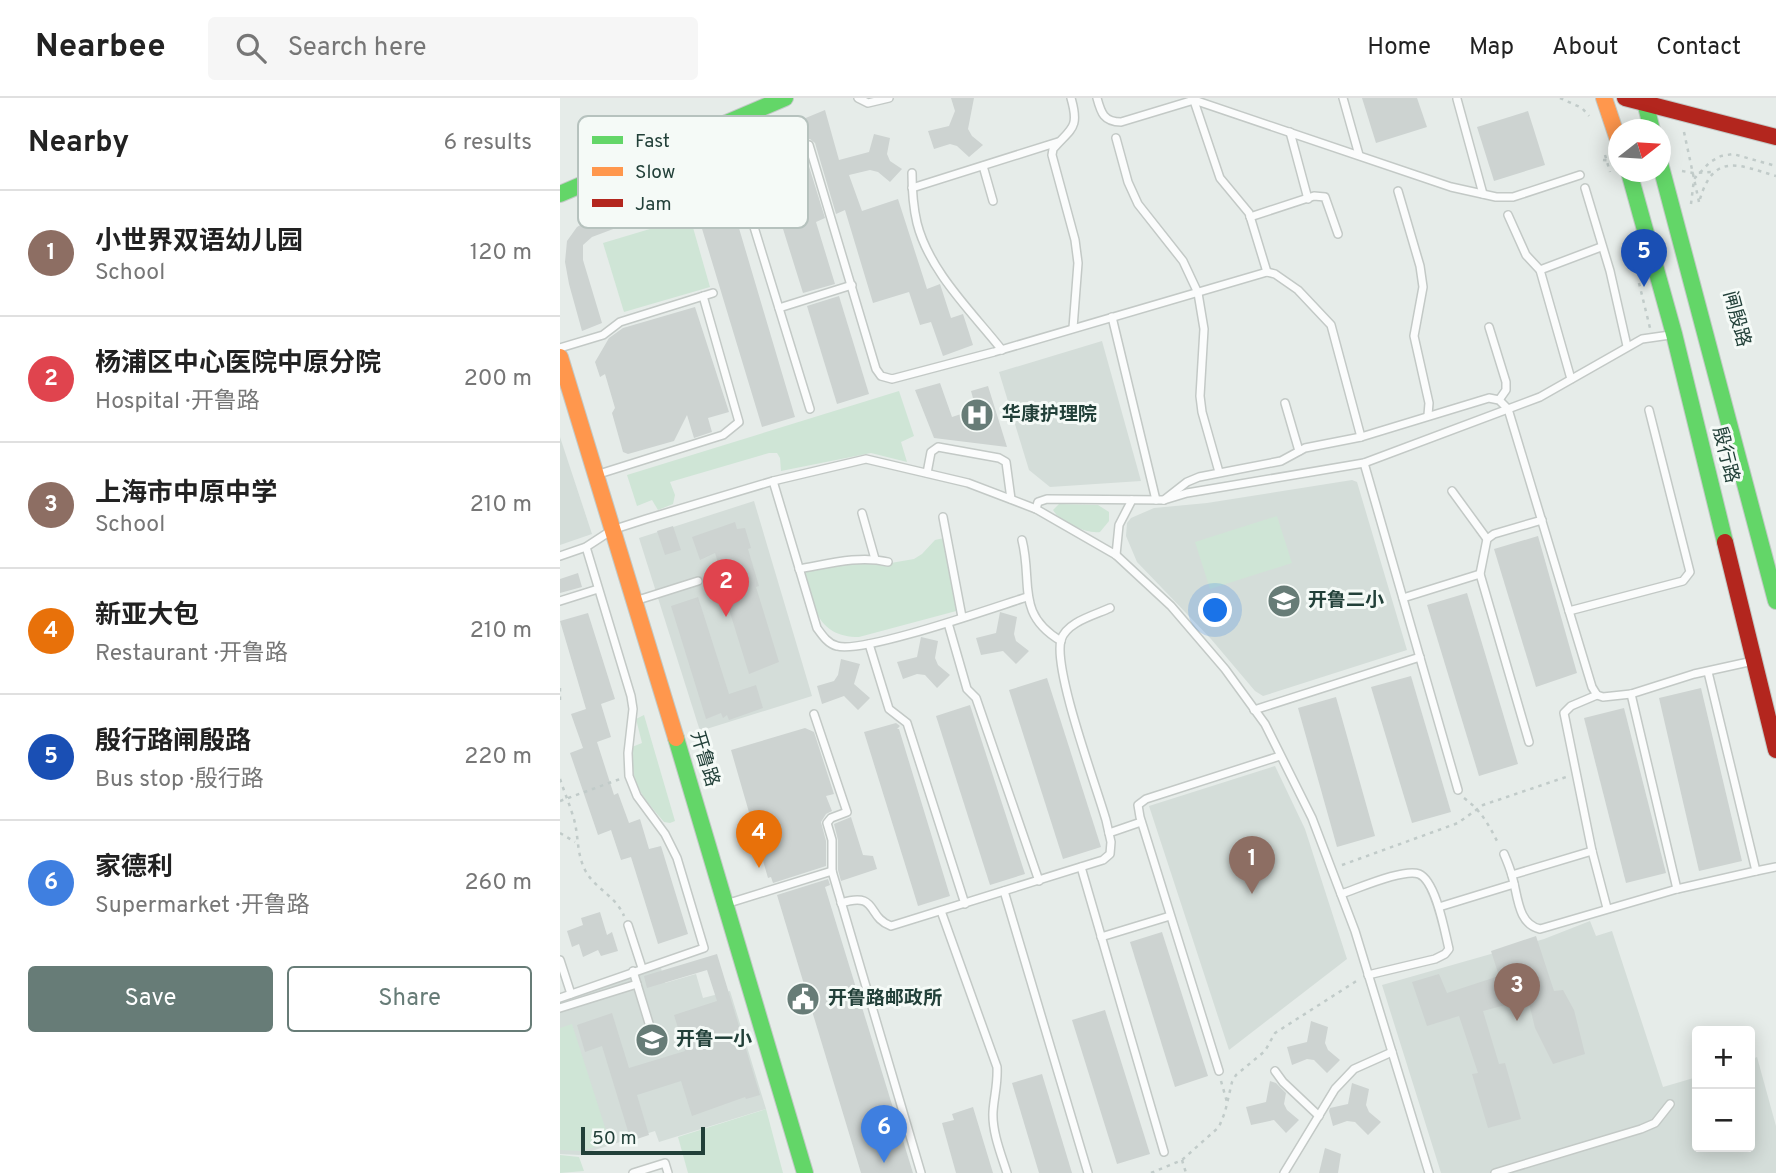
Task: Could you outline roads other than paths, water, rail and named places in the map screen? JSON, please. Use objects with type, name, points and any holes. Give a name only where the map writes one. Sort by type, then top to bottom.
[{"type":"main road","points":[[743,116],[785,98]]},
{"type":"main road","points":[[1604,98],[1612,119]]},
{"type":"main road","points":[[1625,98],[1776,137]]},
{"type":"main road","points":[[1645,101],[1649,119]]},
{"type":"main road","name":"殷行路","points":[[1632,182],[1674,334],[1776,750]]},
{"type":"main road","name":"殷行路","points":[[1665,182],[1776,601]]},
{"type":"main road","points":[[560,194],[578,186]]},
{"type":"main road","name":"开鲁路","points":[[560,357],[727,903],[805,1173]]},
{"type":"lane","points":[[858,98],[868,103],[889,98]]},
{"type":"lane","points":[[1071,98],[1076,121],[1071,132],[1053,149],[1052,155],[1075,240],[1078,263],[1073,328]]},
{"type":"lane","points":[[1097,98],[1102,115],[1112,122],[1121,122],[1194,99],[1451,187],[1483,194],[1513,197],[1580,175]]},
{"type":"lane","points":[[1343,98],[1359,155]]},
{"type":"lane","points":[[1194,99],[1220,178],[1250,217],[1267,272]]},
{"type":"lane","points":[[1457,99],[1483,194]]},
{"type":"lane","points":[[1290,132],[1308,198]]},
{"type":"lane","points":[[1116,138],[1128,182],[1139,204],[1183,261],[1198,293],[1204,328],[1200,396],[1219,472]]},
{"type":"lane","points":[[912,188],[1059,142]]},
{"type":"lane","points":[[809,145],[876,369],[881,376],[892,379],[1002,350],[1267,272],[1275,274],[1298,290],[1331,325],[1361,437]]},
{"type":"lane","points":[[983,166],[993,201]]},
{"type":"lane","points":[[912,173],[917,224],[928,252],[944,277],[1002,350]]},
{"type":"lane","points":[[1585,188],[1610,271],[1627,346]]},
{"type":"lane","points":[[1398,191],[1423,287],[1413,336],[1430,403],[1428,415]]},
{"type":"lane","points":[[1250,217],[1308,198],[1325,197],[1338,234]]},
{"type":"lane","points":[[1508,215],[1526,255],[1539,270],[1571,379]]},
{"type":"lane","points":[[754,228],[810,409]]},
{"type":"lane","points":[[1539,270],[1601,247]]},
{"type":"lane","points":[[779,308],[852,285]]},
{"type":"lane","points":[[560,348],[603,335],[620,322],[713,293]]},
{"type":"lane","points":[[595,475],[723,435],[739,422],[703,296]]},
{"type":"lane","points":[[1112,317],[1160,500]]},
{"type":"lane","points":[[1489,327],[1506,382],[1506,390],[1499,400]]},
{"type":"lane","points":[[1036,509],[1038,502],[1047,499],[1160,500],[1364,463],[1540,397],[1642,339],[1674,334]]},
{"type":"lane","points":[[1160,500],[1186,482],[1219,472],[1281,461],[1299,451],[1361,437],[1489,398],[1499,400],[1507,410],[1592,687],[1597,695]]},
{"type":"lane","points":[[1285,402],[1299,451]]},
{"type":"lane","points":[[1569,611],[1683,581],[1690,572],[1649,410]]},
{"type":"lane","points":[[927,473],[931,452],[938,447],[999,458],[1006,462],[1011,499]]},
{"type":"lane","points":[[560,556],[586,547],[612,530],[773,481],[866,459],[968,483],[1011,499],[1036,509],[1115,555],[1171,606],[1224,669],[1265,724],[1311,818],[1341,894],[1429,1173]]},
{"type":"lane","points":[[1364,463],[1458,790]]},
{"type":"lane","points":[[773,481],[817,628],[825,639],[837,646],[856,647],[869,644],[948,623],[1027,597]]},
{"type":"lane","points":[[1452,491],[1487,539]]},
{"type":"lane","points":[[1115,555],[1119,525],[1132,500]]},
{"type":"lane","points":[[862,513],[875,559]]},
{"type":"lane","points":[[943,517],[962,617]]},
{"type":"lane","points":[[1528,742],[1480,574],[1487,539],[1494,534],[1542,520]]},
{"type":"lane","points":[[1022,540],[1026,557],[1027,597],[1036,620],[1046,632],[1061,641]]},
{"type":"lane","points":[[560,998],[704,948],[677,858],[665,834],[637,796],[629,776],[631,696],[586,547]]},
{"type":"lane","points":[[799,569],[855,560],[875,559],[888,562]]},
{"type":"lane","points":[[1403,598],[1480,574]]},
{"type":"lane","points":[[634,602],[698,581]]},
{"type":"lane","points":[[560,601],[598,589]]},
{"type":"lane","points":[[841,903],[856,898],[865,900],[884,923],[891,926],[1103,860],[1110,854],[1109,833],[1066,689],[1061,666],[1061,641],[1065,632],[1074,624],[1110,608]]},
{"type":"lane","points":[[948,623],[967,689],[976,698],[1039,881]]},
{"type":"lane","points":[[869,644],[889,709],[907,723],[965,904]]},
{"type":"lane","points":[[1254,710],[1420,656]]},
{"type":"lane","points":[[1607,908],[1592,851],[1564,713],[1571,706],[1597,695],[1631,694],[1754,661]]},
{"type":"lane","points":[[1708,672],[1756,871]]},
{"type":"lane","points":[[1631,694],[1677,889]]},
{"type":"lane","points":[[814,714],[846,812],[831,818],[827,823],[832,840],[832,871],[921,1173]]},
{"type":"lane","points":[[1219,1071],[1138,805],[1146,799],[1280,756]]},
{"type":"lane","points":[[1109,833],[1141,822]]},
{"type":"lane","points":[[1512,875],[1592,851]]},
{"type":"lane","points":[[1504,854],[1520,910],[1526,922],[1540,929],[1677,889],[1776,867]]},
{"type":"lane","points":[[1081,867],[1164,1152]]},
{"type":"lane","points":[[727,903],[832,871]]},
{"type":"lane","points":[[1341,894],[1407,872],[1427,879],[1439,907],[1449,949],[1445,954],[1435,959],[1368,975]]},
{"type":"lane","points":[[1439,907],[1514,884]]},
{"type":"lane","points":[[1004,891],[1088,1173]]},
{"type":"lane","points":[[941,911],[997,1067],[998,1087],[993,1121],[1007,1173]]},
{"type":"lane","points":[[1101,937],[1170,916]]},
{"type":"lane","points":[[628,925],[642,968]]},
{"type":"lane","points":[[560,960],[571,994]]},
{"type":"lane","points":[[633,971],[655,1044]]},
{"type":"lane","points":[[560,1008],[637,984]]},
{"type":"lane","points":[[1284,1173],[1335,1089],[1354,1069],[1392,1052]]},
{"type":"lane","points":[[1275,1071],[1319,1116]]},
{"type":"lane","points":[[1495,1173],[1641,1129],[1655,1123],[1670,1104]]},
{"type":"lane","points":[[633,1173],[665,1163],[668,1173]]},
{"type":"place","name":"殷行路闸殷路","points":[[1644,287]]},
{"type":"place","name":"华康护理院","points":[[977,415]]},
{"type":"place","name":"开鲁二小","points":[[1284,601]]},
{"type":"place","name":"杨浦区中心医院中原分院","points":[[726,617]]},
{"type":"place","name":"新亚大包","points":[[759,868]]},
{"type":"place","name":"小世界双语幼儿园","points":[[1252,894]]},
{"type":"place","name":"开鲁路邮政所","points":[[803,999]]},
{"type":"place","name":"上海市中原中学","points":[[1517,1021]]},
{"type":"place","name":"开鲁一小","points":[[652,1040]]},
{"type":"place","name":"家德利","points":[[884,1163]]}]
